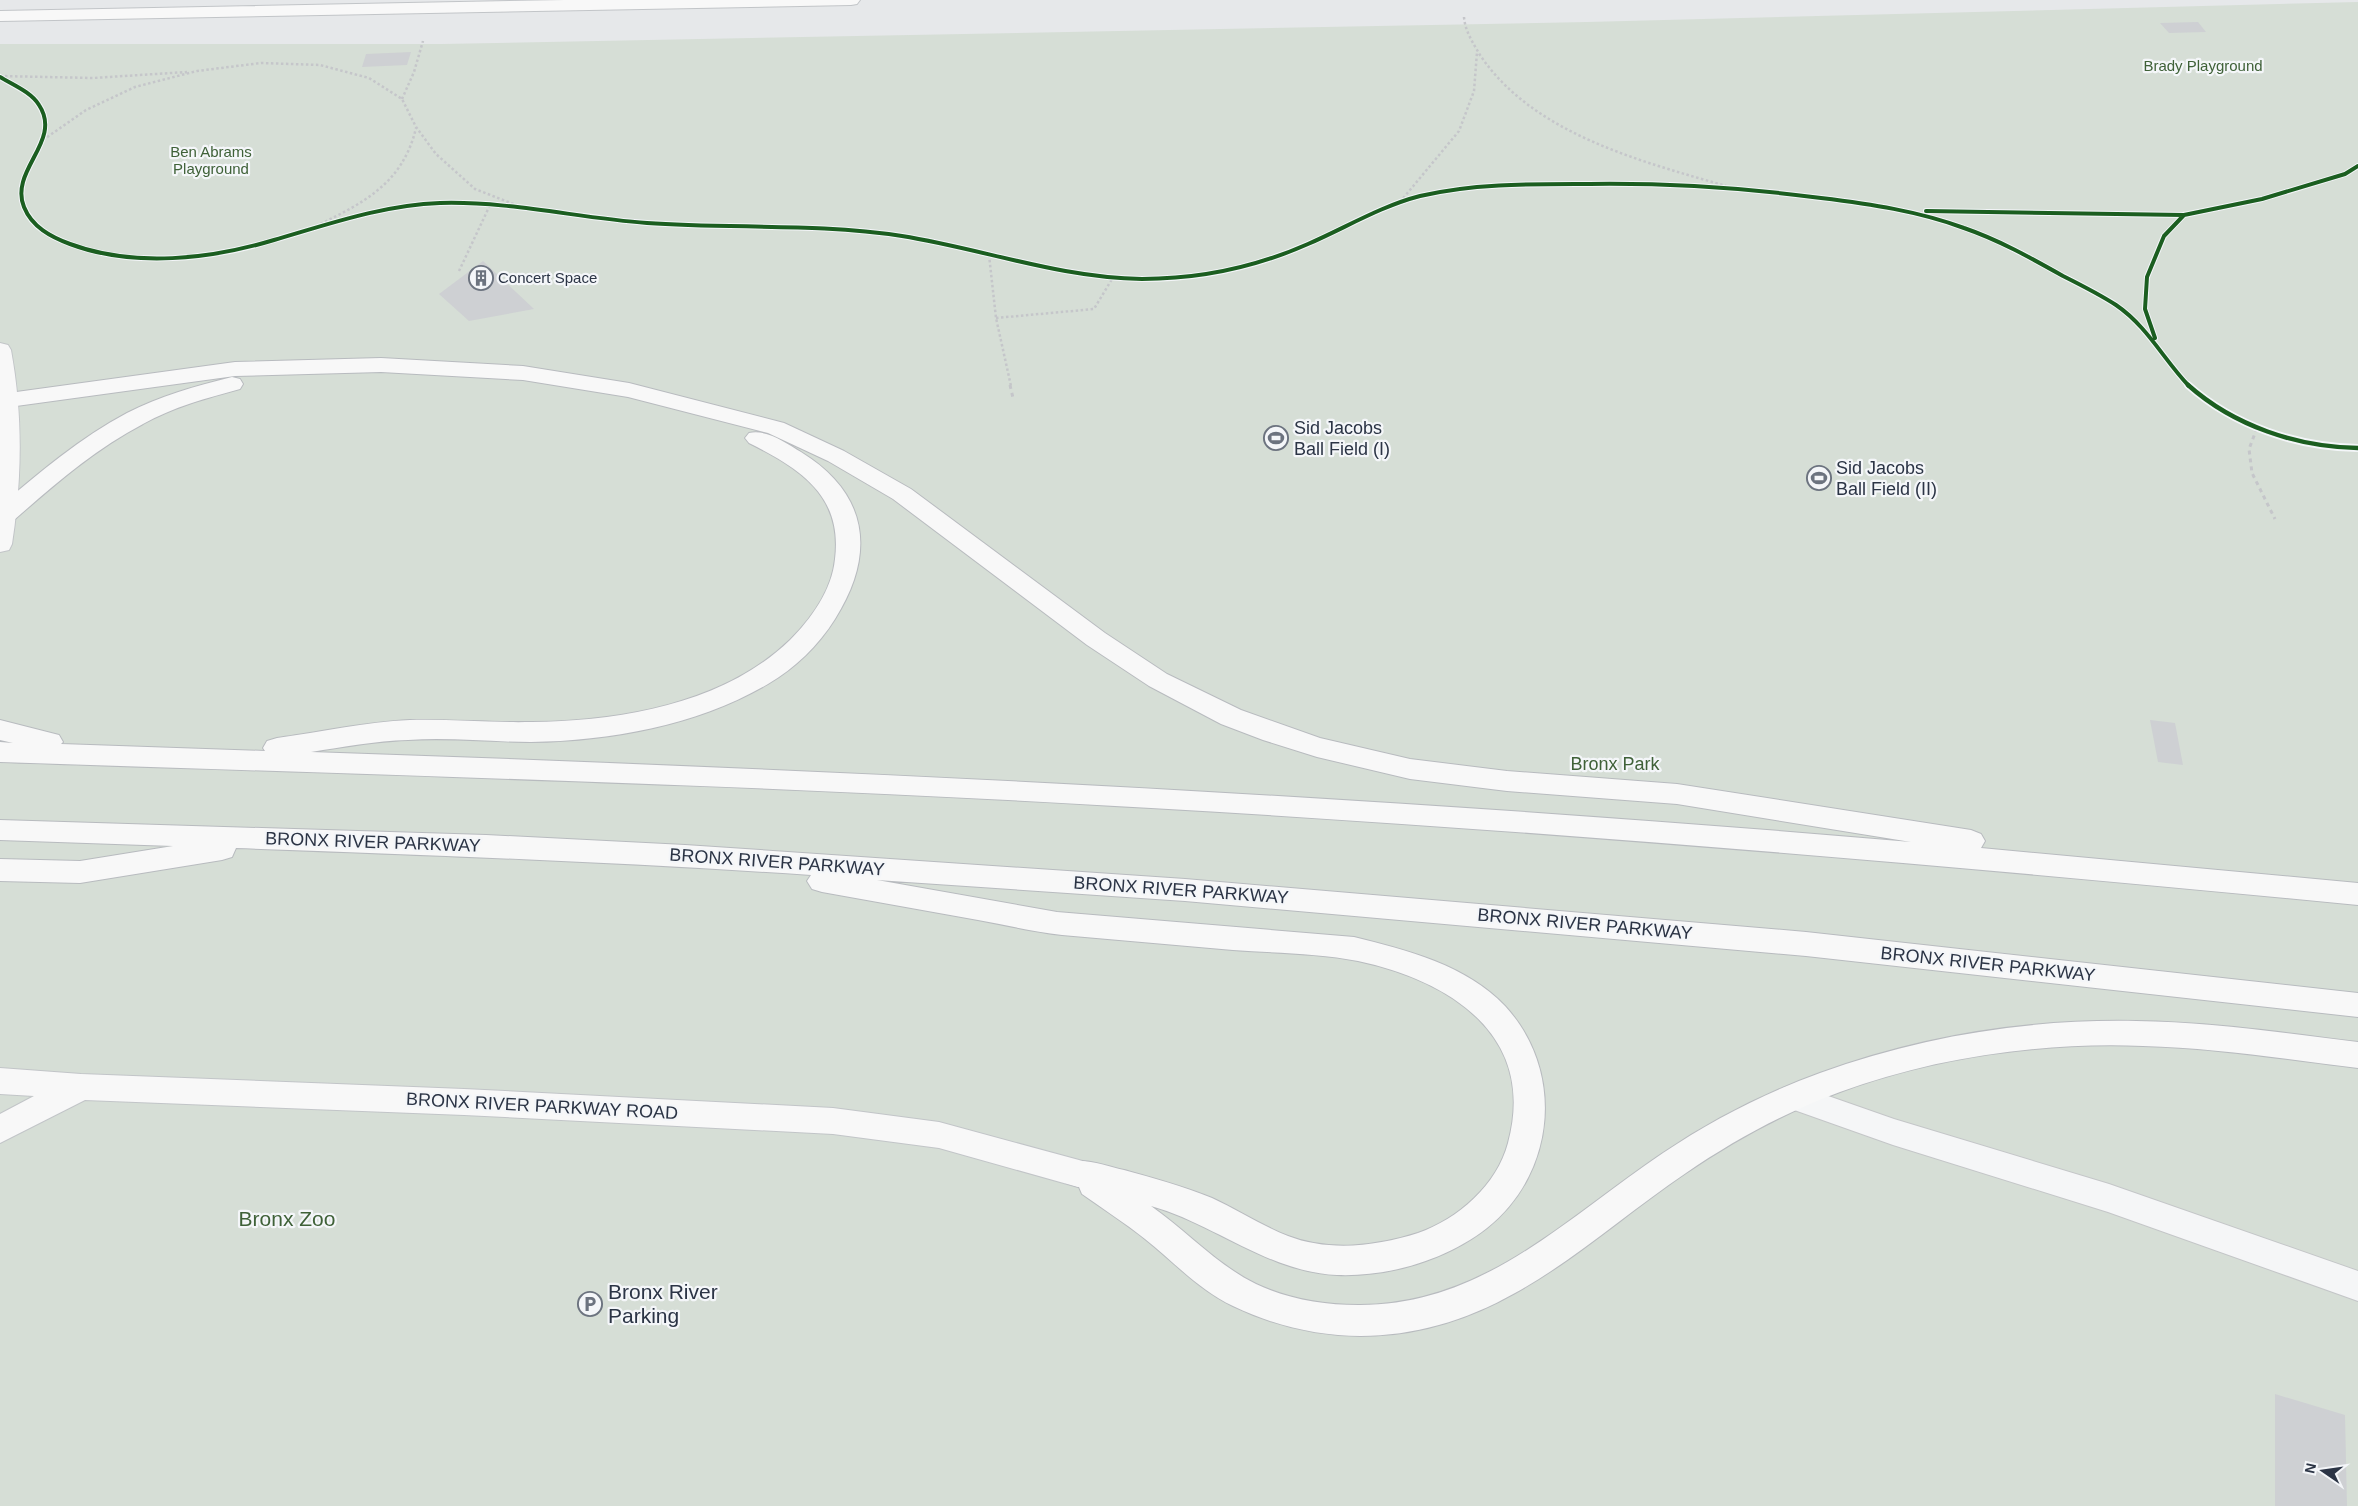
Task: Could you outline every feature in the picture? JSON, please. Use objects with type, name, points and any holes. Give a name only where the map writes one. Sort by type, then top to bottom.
[{"type":"main road","points":[[0,16],[504,3],[850,0]]},
{"type":"main road","points":[[0,350],[9,400],[5,515],[0,544]]},
{"type":"main road","points":[[9,400],[235,369],[413,365],[483,369],[596,383],[776,428],[836,456],[902,494],[1096,638],[1158,680],[1231,717],[1282,736],[1361,759],[1410,769],[1488,779],[1677,794],[2202,879]]},
{"type":"main road","points":[[5,515],[77,453],[100,437],[149,410],[201,391],[308,367]]},
{"type":"main road","points":[[196,759],[409,730],[532,732],[625,723],[665,715],[715,698],[763,674],[788,657],[826,615],[845,574],[850,555],[844,513],[834,494],[819,477],[781,449],[658,397]]},
{"type":"main road","points":[[0,730],[104,756]]},
{"type":"main road","points":[[0,752],[768,778],[1196,800],[1601,827],[2358,894]]},
{"type":"main road","name":"BRONX RIVER PARKWAY","points":[[0,830],[486,846],[685,856],[1185,890],[1595,924],[1806,944],[2358,1005]]},
{"type":"main road","points":[[0,870],[80,872],[286,839]]},
{"type":"main road","name":"BRONX RIVER PARKWAY ROAD","points":[[0,1081],[81,1087],[464,1102],[833,1121],[891,1127],[939,1135],[992,1148],[1185,1202],[1278,1247],[1310,1257],[1346,1260],[1378,1258],[1418,1249],[1449,1236],[1474,1221],[1498,1198],[1515,1172],[1525,1144],[1530,1115],[1529,1084],[1522,1057],[1508,1032],[1488,1010],[1468,992],[1443,977],[1387,957],[1354,949],[1057,923],[685,856]]},
{"type":"main road","points":[[1078,1173],[1155,1228],[1213,1277],[1243,1294],[1272,1308],[1308,1318],[1349,1322],[1392,1318],[1431,1311],[1500,1284],[1687,1155],[1744,1120],[1794,1097],[1883,1066],[1933,1054],[1984,1045],[2088,1034],[2182,1035],[2358,1055]]},
{"type":"main road","points":[[0,1130],[81,1087]]},
{"type":"lane","points":[[1794,1097],[1893,1132],[2108,1198],[2358,1286]]},
{"type":"path","points":[[1464,17],[1464,23],[1477,51],[1497,80],[1532,106],[1574,132],[1671,171],[1726,186]]},
{"type":"path","points":[[402,99],[425,38]]},
{"type":"path","points":[[1400,202],[1459,131],[1474,91],[1477,51]]},
{"type":"path","points":[[0,76],[136,77],[261,63],[320,65],[369,78],[402,99],[416,128],[436,154],[475,189],[521,206]]},
{"type":"path","points":[[43,140],[86,110],[135,87],[197,71]]},
{"type":"path","points":[[0,76],[7,82]]},
{"type":"path","points":[[316,226],[346,212],[392,180],[407,161],[414,144],[416,128]]},
{"type":"path","points":[[38,148],[45,132]]},
{"type":"path","points":[[481,204],[521,206]]},
{"type":"path","points":[[459,271],[490,205]]},
{"type":"path","points":[[307,229],[342,220]]},
{"type":"path","points":[[989,255],[996,318],[1013,398]]},
{"type":"path","points":[[996,318],[1094,309],[1112,279]]},
{"type":"path","points":[[2257,428],[2249,449],[2252,473],[2275,518]]},
{"type":"green space","name":"Bronx Park","points":[[2358,2],[2358,1506],[0,1506],[0,44],[442,44],[1587,22]]},
{"type":"building","points":[[2198,22],[2206,32],[2169,33],[2160,23]]},
{"type":"building","points":[[411,52],[407,65],[362,67],[366,54]]},
{"type":"building","name":"Concert Space","points":[[483,261],[534,309],[469,321],[439,294]]},
{"type":"building","points":[[2150,720],[2175,723],[2183,765],[2158,762]]},
{"type":"building","points":[[2275,1394],[2345,1415],[2347,1506],[2275,1506]]},
{"type":"cycle path","points":[[0,77],[38,103],[46,122],[45,135],[21,184],[21,199],[27,215],[44,232],[66,243],[94,251],[134,257],[183,257],[216,253],[248,247],[361,214],[410,205],[469,203],[521,207],[652,223],[838,229],[870,232],[932,242],[1084,275],[1146,279],[1189,276],[1252,264],[1312,242],[1407,200],[1435,193],[1465,189],[1577,184],[1652,184],[1764,191],[1861,203],[1944,221],[1984,235],[2019,251],[2123,310],[2153,341],[2181,378],[2205,399],[2224,411],[2268,432],[2292,439],[2315,445],[2358,448]]},
{"type":"cycle path","points":[[1926,211],[2184,215],[2262,199],[2345,174],[2358,166]]},
{"type":"cycle path","points":[[2155,338],[2145,309],[2147,277],[2164,236],[2184,215]]},
{"type":"place","name":"Concert Space","points":[[481,278]]},
{"type":"place","name":"Sid Jacobs Ball Field (I)","points":[[1276,438]]},
{"type":"place","name":"Sid Jacobs Ball Field (II)","points":[[1819,478]]},
{"type":"place","name":"Bronx River Parking","points":[[590,1304]]},
{"type":"park label","name":"Brady Playground","points":[[2203,66]]},
{"type":"park label","name":"Ben Abrams Playground","points":[[211,160]]},
{"type":"park label","name":"Bronx Zoo","points":[[287,1219]]}]
